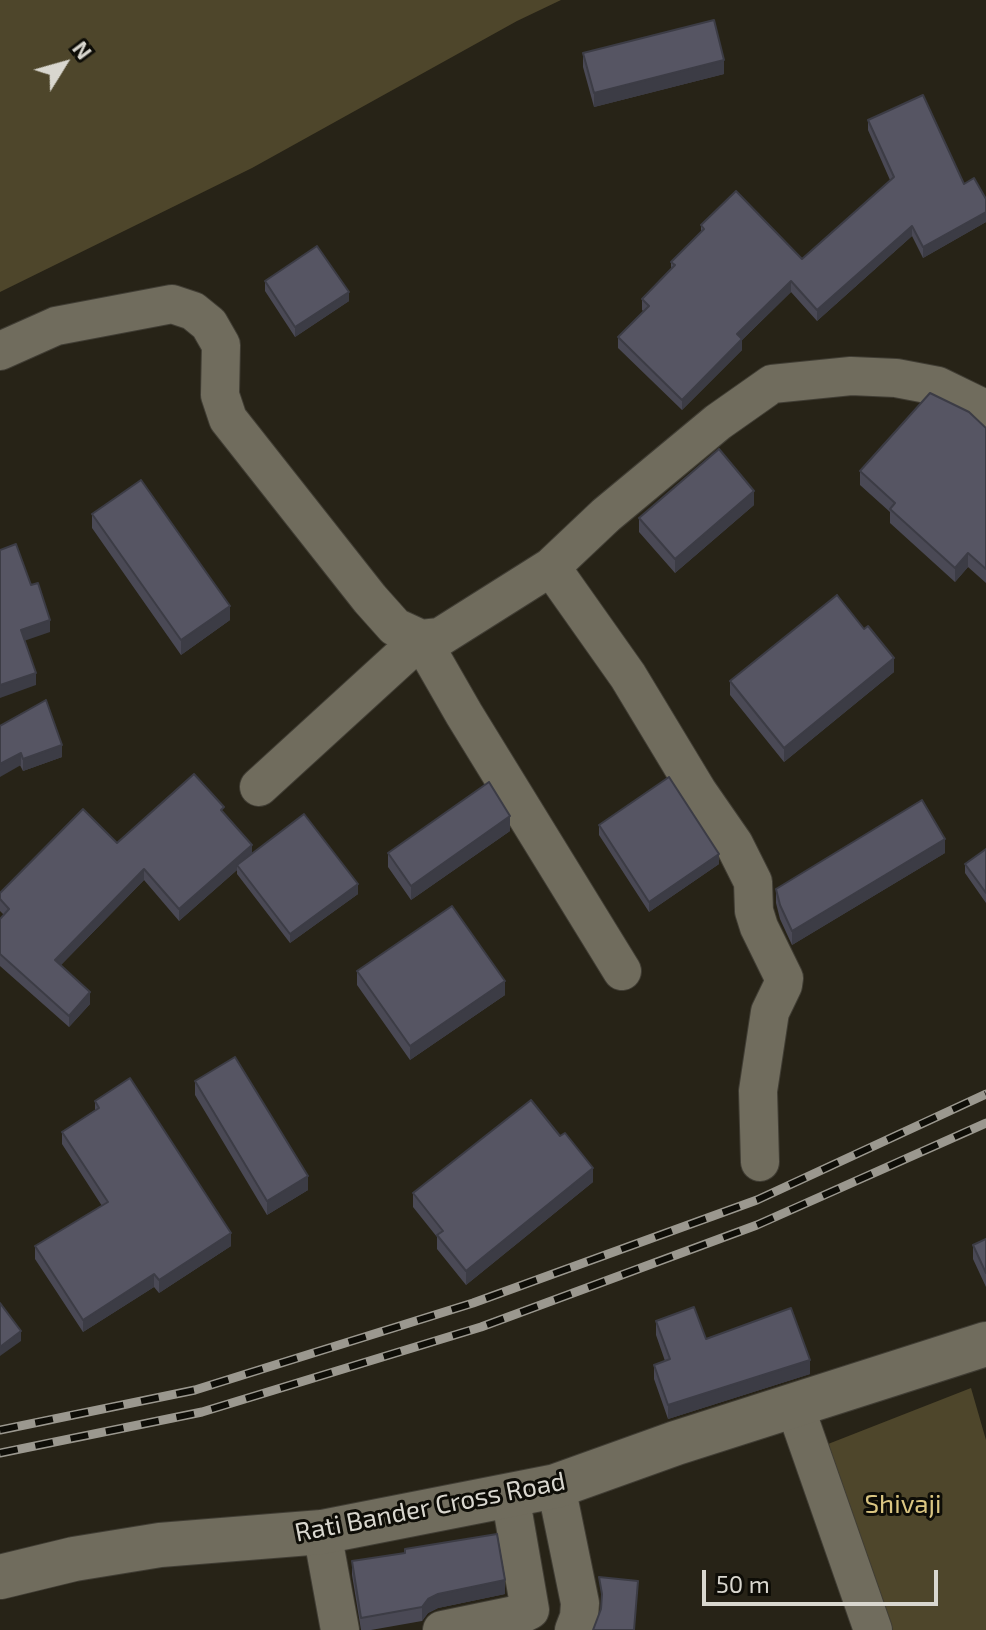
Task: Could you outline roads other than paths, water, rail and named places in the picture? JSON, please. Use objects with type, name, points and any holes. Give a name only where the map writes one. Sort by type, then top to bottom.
[{"type":"street","points":[[0,351],[56,326],[172,304],[193,311],[209,324],[221,345],[220,395],[228,419],[370,599],[395,627],[421,639],[440,637],[551,567],[606,515],[718,422],[772,384],[851,376],[896,378],[938,386],[986,411]]},
{"type":"street","points":[[551,567],[628,676],[698,792],[734,844],[753,882],[754,911],[759,927],[784,978],[770,1012],[758,1091],[760,1162]]},
{"type":"street","points":[[259,787],[421,639]]},
{"type":"street","points":[[421,639],[622,971]]},
{"type":"street","name":"Rati Bander Cross Road","points":[[0,1577],[74,1559],[160,1545],[322,1532],[556,1486],[794,1404],[986,1344]]},
{"type":"street","points":[[794,1404],[873,1630]]},
{"type":"street","points":[[556,1486],[580,1603],[574,1630]]},
{"type":"street","points":[[442,1630],[530,1610],[510,1495]]},
{"type":"street","points":[[322,1532],[340,1630]]},
{"type":"railway","points":[[0,1430],[195,1390],[473,1303],[757,1200],[986,1094]]},
{"type":"railway","points":[[0,1453],[202,1412],[481,1327],[757,1225],[986,1123]]},
{"type":"park label","name":"Shivaji","points":[[903,1504]]}]
